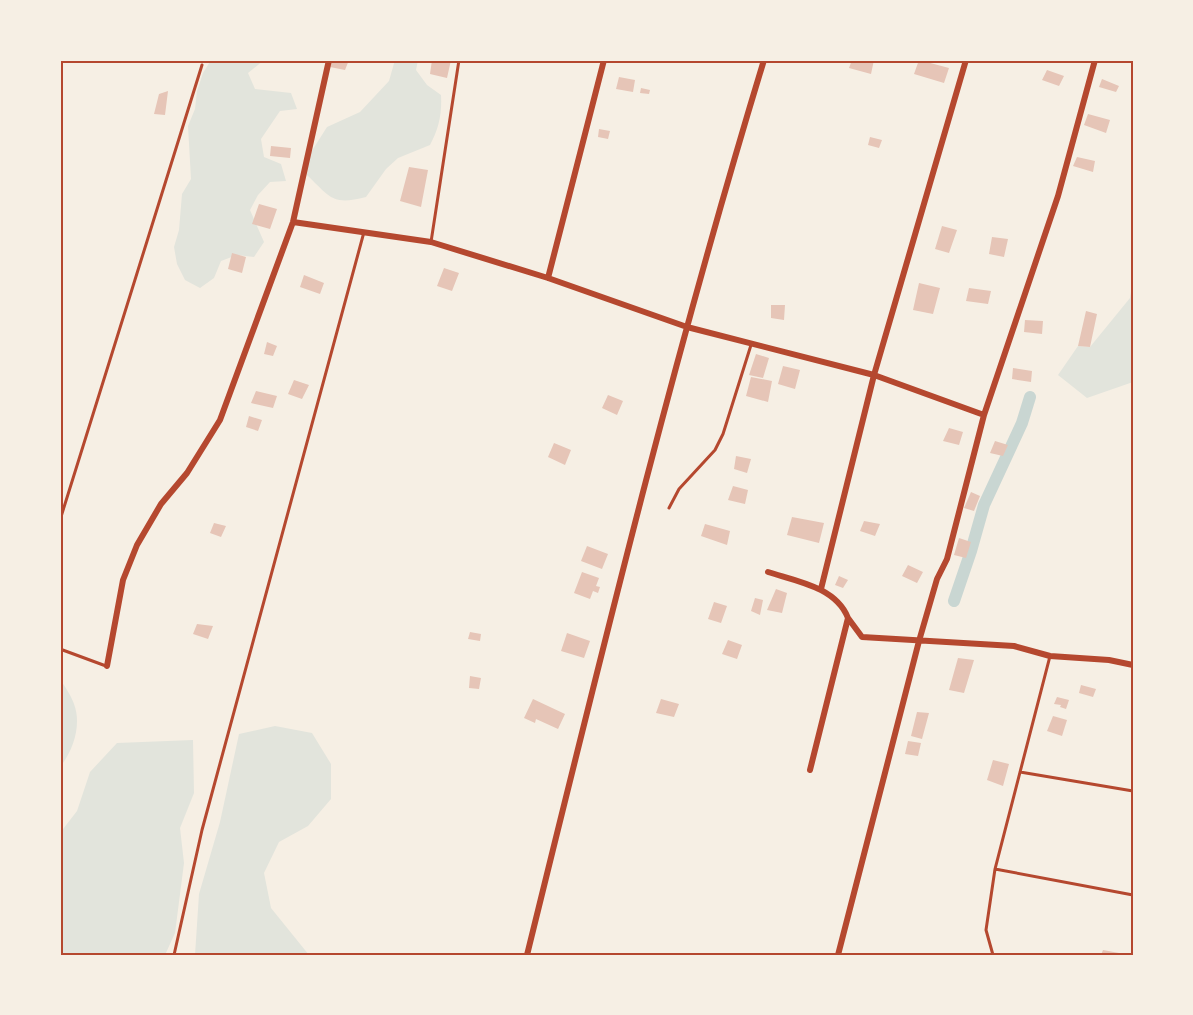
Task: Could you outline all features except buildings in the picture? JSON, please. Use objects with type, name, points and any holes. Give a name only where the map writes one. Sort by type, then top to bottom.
[{"type":"street","points":[[107,666],[123,580],[137,545],[161,504],[187,473],[220,420],[294,222],[328,60]]},
{"type":"street","points":[[548,278],[604,60]]},
{"type":"street","points":[[527,955],[687,327],[764,60]]},
{"type":"street","points":[[821,589],[874,375],[966,60]]},
{"type":"street","points":[[838,955],[919,641],[937,579],[948,560],[984,415],[1058,196],[1095,60]]},
{"type":"street","points":[[294,222],[431,242],[548,278],[687,327],[874,375],[984,415]]},
{"type":"street","points":[[768,572],[821,589],[846,613],[862,637],[1014,646],[1050,656],[1109,660],[1133,665]]},
{"type":"street","points":[[810,770],[848,618]]},
{"type":"lane","points":[[431,242],[459,60]]},
{"type":"lane","points":[[60,520],[202,65]]},
{"type":"lane","points":[[174,955],[202,830],[364,232]]},
{"type":"lane","points":[[669,508],[679,489],[714,450],[723,434],[752,343]]},
{"type":"lane","points":[[60,649],[107,666]]},
{"type":"lane","points":[[993,955],[986,930],[995,869],[1050,656]]},
{"type":"lane","points":[[1020,772],[1133,791]]},
{"type":"lane","points":[[995,869],[1133,895]]},
{"type":"shaded area","points":[[211,60],[264,60],[248,73],[255,89],[291,93],[297,109],[280,111],[261,139],[264,157],[281,164],[286,181],[270,182],[258,195],[250,210],[264,242],[254,257],[237,255],[221,261],[214,278],[200,288],[185,280],[177,264],[174,247],[179,230],[182,194],[191,179],[188,126],[195,109],[197,91],[203,73]]},
{"type":"shaded area","points":[[395,60],[418,60],[416,70],[427,85],[441,95],[438,127],[433,139],[430,145],[398,158],[386,169],[366,197],[355,200],[332,198],[307,175],[308,157],[327,127],[360,112],[389,81]]},
{"type":"shaded area","points":[[1133,280],[1133,382],[1087,398],[1058,375],[1078,346],[1090,347],[1130,298]]},
{"type":"shaded area","points":[[60,679],[73,701],[77,729],[69,753],[60,767]]},
{"type":"shaded area","points":[[275,726],[312,733],[331,764],[331,799],[308,826],[279,842],[264,873],[271,908],[309,955],[195,955],[199,894],[220,822],[239,734]]},
{"type":"shaded area","points":[[193,740],[194,793],[180,828],[184,863],[175,933],[165,955],[60,955],[60,833],[77,811],[90,772],[117,743]]},
{"type":"waterway","points":[[954,601],[984,505],[1022,423],[1030,397]]}]
